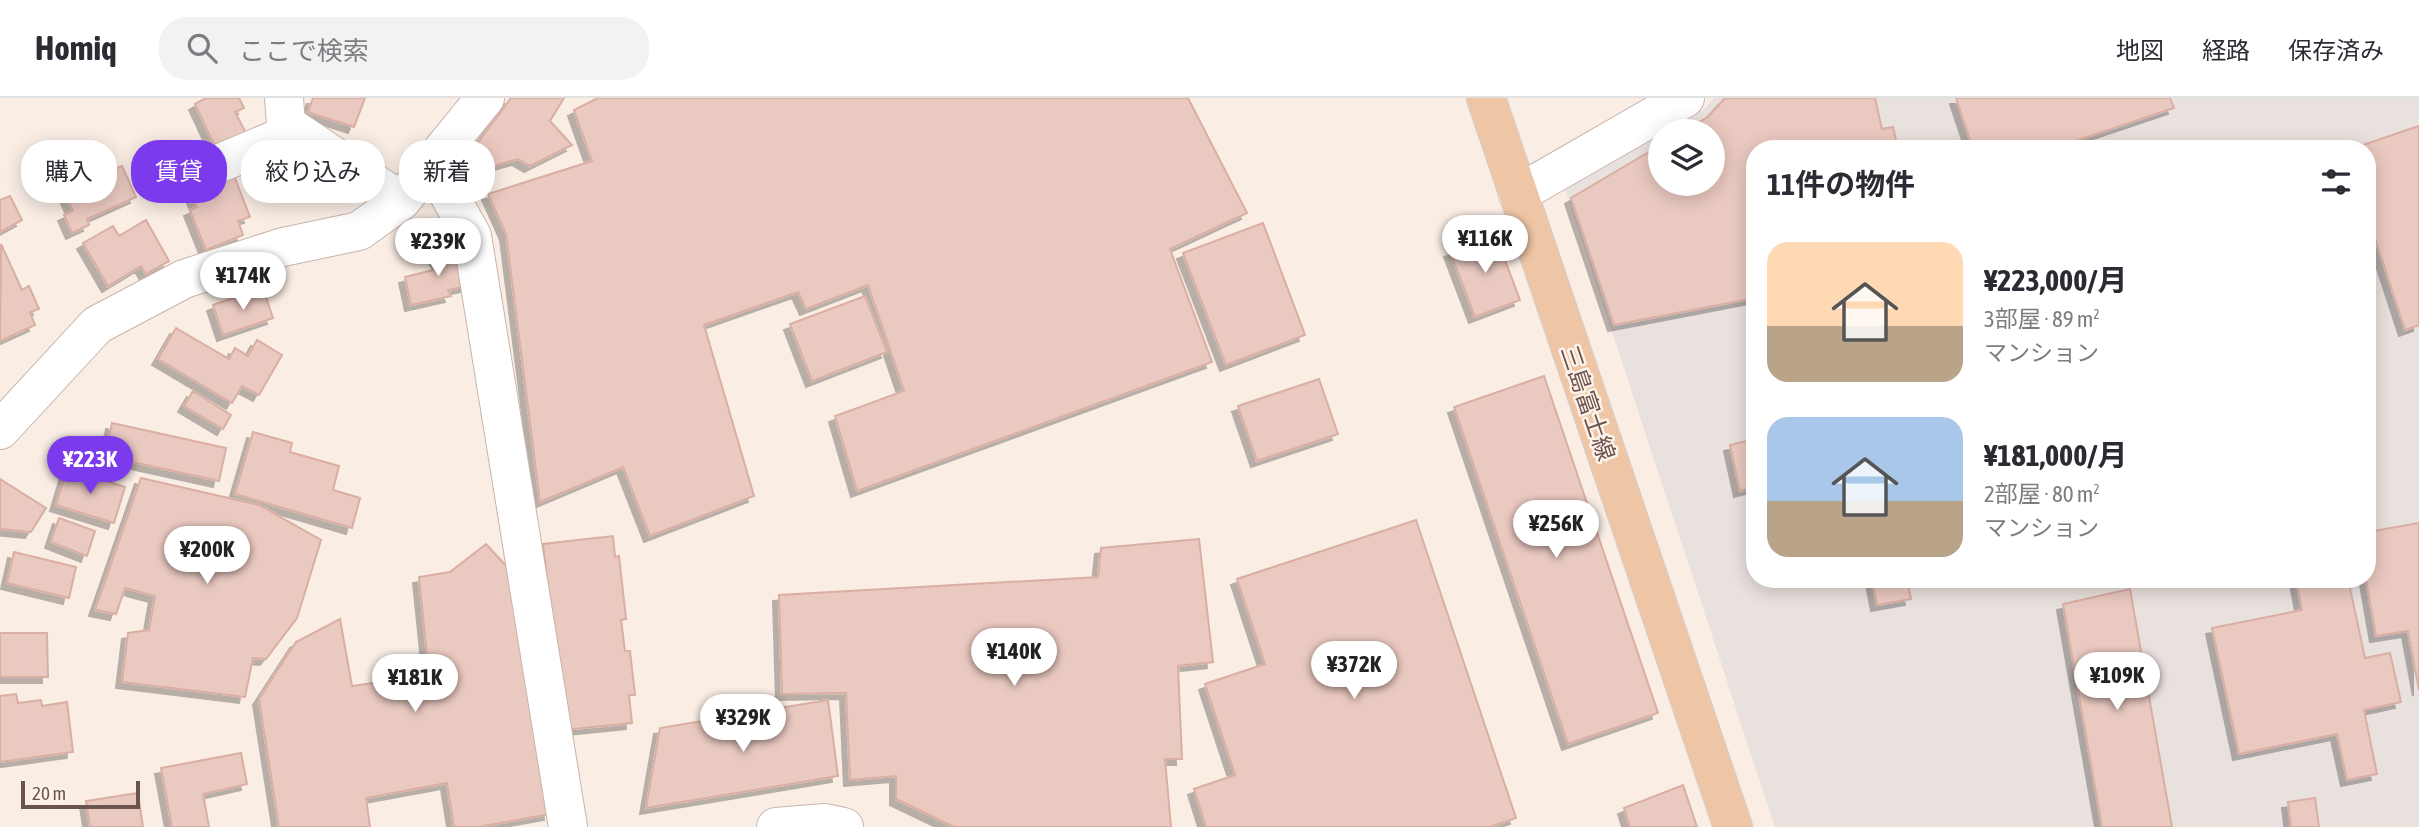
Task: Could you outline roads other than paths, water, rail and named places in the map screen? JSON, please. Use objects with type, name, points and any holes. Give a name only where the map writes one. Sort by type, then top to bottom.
[{"type":"main road","name":"三島富士線","points":[[1486,98],[1733,827]]},
{"type":"street","points":[[451,140],[485,98]]},
{"type":"street","points":[[1518,194],[1685,98]]},
{"type":"street","points":[[227,151],[290,114],[399,199]]},
{"type":"street","points":[[4,414],[97,326],[184,279],[283,247],[359,231],[399,202]]},
{"type":"street","points":[[454,203],[472,236],[568,827]]},
{"type":"street","points":[[776,827],[825,823],[844,827]]}]
